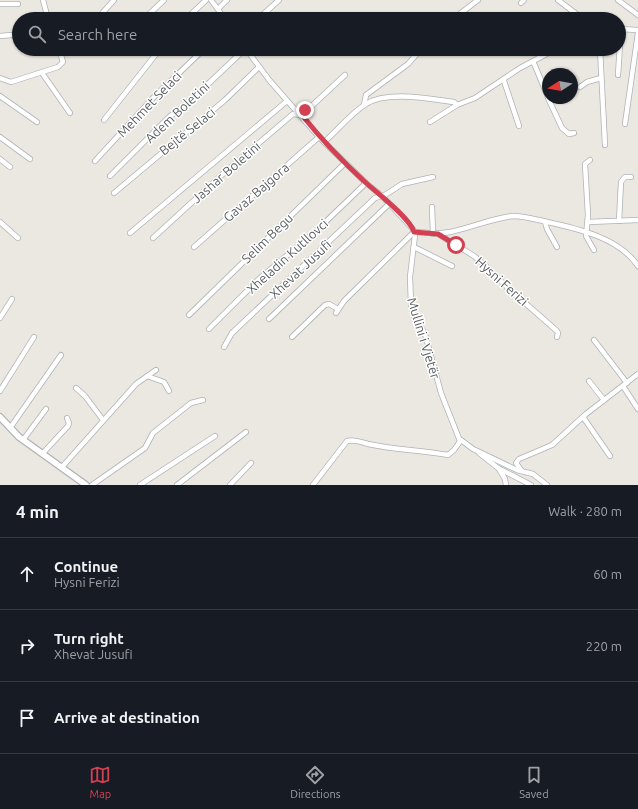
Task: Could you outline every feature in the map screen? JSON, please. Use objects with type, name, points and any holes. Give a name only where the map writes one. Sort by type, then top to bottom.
[{"type":"street","points":[[43,0],[46,12]]},
{"type":"street","points":[[103,12],[114,0]]},
{"type":"street","points":[[151,12],[164,0]]},
{"type":"street","points":[[193,12],[206,0]]},
{"type":"street","points":[[211,0],[220,12]]},
{"type":"street","points":[[218,9],[227,0]]},
{"type":"street","points":[[266,12],[279,0]]},
{"type":"street","points":[[558,0],[574,12]]},
{"type":"street","points":[[618,0],[638,15]]},
{"type":"street","points":[[462,12],[475,1]]},
{"type":"street","points":[[0,4],[18,4]]},
{"type":"street","points":[[626,29],[638,30]]},
{"type":"street","points":[[625,124],[638,34]]},
{"type":"street","points":[[0,36],[12,35]]},
{"type":"street","points":[[0,78],[11,82],[42,73],[62,64],[62,56]]},
{"type":"street","points":[[104,120],[154,56]]},
{"type":"street","name":"Mehmet Selaci","points":[[95,161],[152,100],[197,56]]},
{"type":"street","name":"Adem Boletini","points":[[110,176],[169,117],[188,103],[238,56]]},
{"type":"street","points":[[250,56],[286,101],[302,115],[319,137],[366,183],[381,195],[410,225],[414,232],[337,311],[329,304],[325,305],[292,337]]},
{"type":"street","points":[[364,105],[366,95],[408,64],[415,56]]},
{"type":"street","points":[[430,122],[458,105],[475,98],[504,81],[520,68],[543,56]]},
{"type":"street","points":[[600,56],[605,145]]},
{"type":"street","points":[[618,75],[619,56]]},
{"type":"street","points":[[533,61],[542,83]]},
{"type":"street","name":"Bejtë Selaci","points":[[114,192],[225,100],[259,67]]},
{"type":"street","points":[[42,73],[70,113]]},
{"type":"street","points":[[302,115],[345,75]]},
{"type":"street","points":[[580,87],[587,82],[601,78]]},
{"type":"street","points":[[504,81],[519,126]]},
{"type":"street","points":[[0,96],[37,122]]},
{"type":"street","points":[[324,142],[364,105],[381,98],[408,96],[454,102],[458,105]]},
{"type":"street","points":[[130,233],[286,101]]},
{"type":"street","points":[[551,104],[562,128],[569,134],[574,133]]},
{"type":"street","name":"Jashar Boletini","points":[[154,238],[225,172],[293,114],[302,115]]},
{"type":"street","points":[[0,137],[30,159]]},
{"type":"street","name":"Gavaz Bajgora","points":[[194,247],[319,137]]},
{"type":"street","points":[[0,159],[10,168]]},
{"type":"street","points":[[590,160],[585,164],[588,222],[586,238],[594,250]]},
{"type":"street","name":"Selim Begu","points":[[189,314],[345,163]]},
{"type":"street","name":"Xhevat Jusufi","points":[[224,347],[232,333],[381,195],[385,195],[402,184],[433,177]]},
{"type":"street","points":[[619,221],[621,182],[625,177],[631,177]]},
{"type":"street","name":"Xheladin Kutllovci","points":[[209,329],[259,279],[316,231],[366,183]]},
{"type":"street","points":[[269,319],[389,204]]},
{"type":"street","points":[[432,207],[436,234]]},
{"type":"street","name":"Hysni Ferizi","points":[[414,232],[436,234],[514,216],[545,222],[586,233],[617,247],[631,258],[638,266]]},
{"type":"street","points":[[588,222],[638,220]]},
{"type":"street","points":[[0,222],[18,238]]},
{"type":"street","points":[[545,222],[547,229],[557,247]]},
{"type":"street","name":"Mullini i Vjetër","points":[[414,232],[414,247],[410,277],[410,305],[414,316],[427,339],[441,393],[460,441]]},
{"type":"street","name":"Hysni Ferizi","points":[[436,234],[486,266],[507,287],[557,331],[557,336]]},
{"type":"street","points":[[414,247],[452,266]]},
{"type":"street","points":[[0,318],[12,299]]},
{"type":"street","points":[[0,391],[34,337]]},
{"type":"street","points":[[594,340],[628,383]]},
{"type":"street","points":[[10,428],[61,355]]},
{"type":"street","points":[[62,467],[136,384],[156,370]]},
{"type":"street","points":[[521,470],[516,463],[519,458],[552,445],[581,418],[638,374]]},
{"type":"street","points":[[147,376],[164,382],[169,391]]},
{"type":"street","points":[[589,381],[604,400]]},
{"type":"street","points":[[623,386],[638,409]]},
{"type":"street","points":[[76,388],[85,396],[103,420]]},
{"type":"street","points":[[92,485],[145,448],[152,433],[191,403],[203,400]]},
{"type":"street","points":[[23,440],[46,409]]},
{"type":"street","points":[[43,453],[68,426],[67,418]]},
{"type":"street","points":[[581,418],[607,456]]},
{"type":"street","points":[[1,421],[23,440],[86,485]]},
{"type":"street","points":[[176,485],[246,432]]},
{"type":"street","points":[[140,485],[215,436]]},
{"type":"street","points":[[313,485],[347,441],[354,440],[394,449],[448,455],[462,440],[478,451],[517,470],[533,474],[547,485]]},
{"type":"street","points":[[478,451],[482,456],[498,468],[531,485]]},
{"type":"street","points":[[230,485],[250,463]]},
{"type":"street","points":[[498,468],[505,479],[506,485]]},
{"type":"route","points":[[305,110],[302,115],[319,137],[366,183],[381,195],[410,225],[414,232],[438,234],[456,245]]}]
